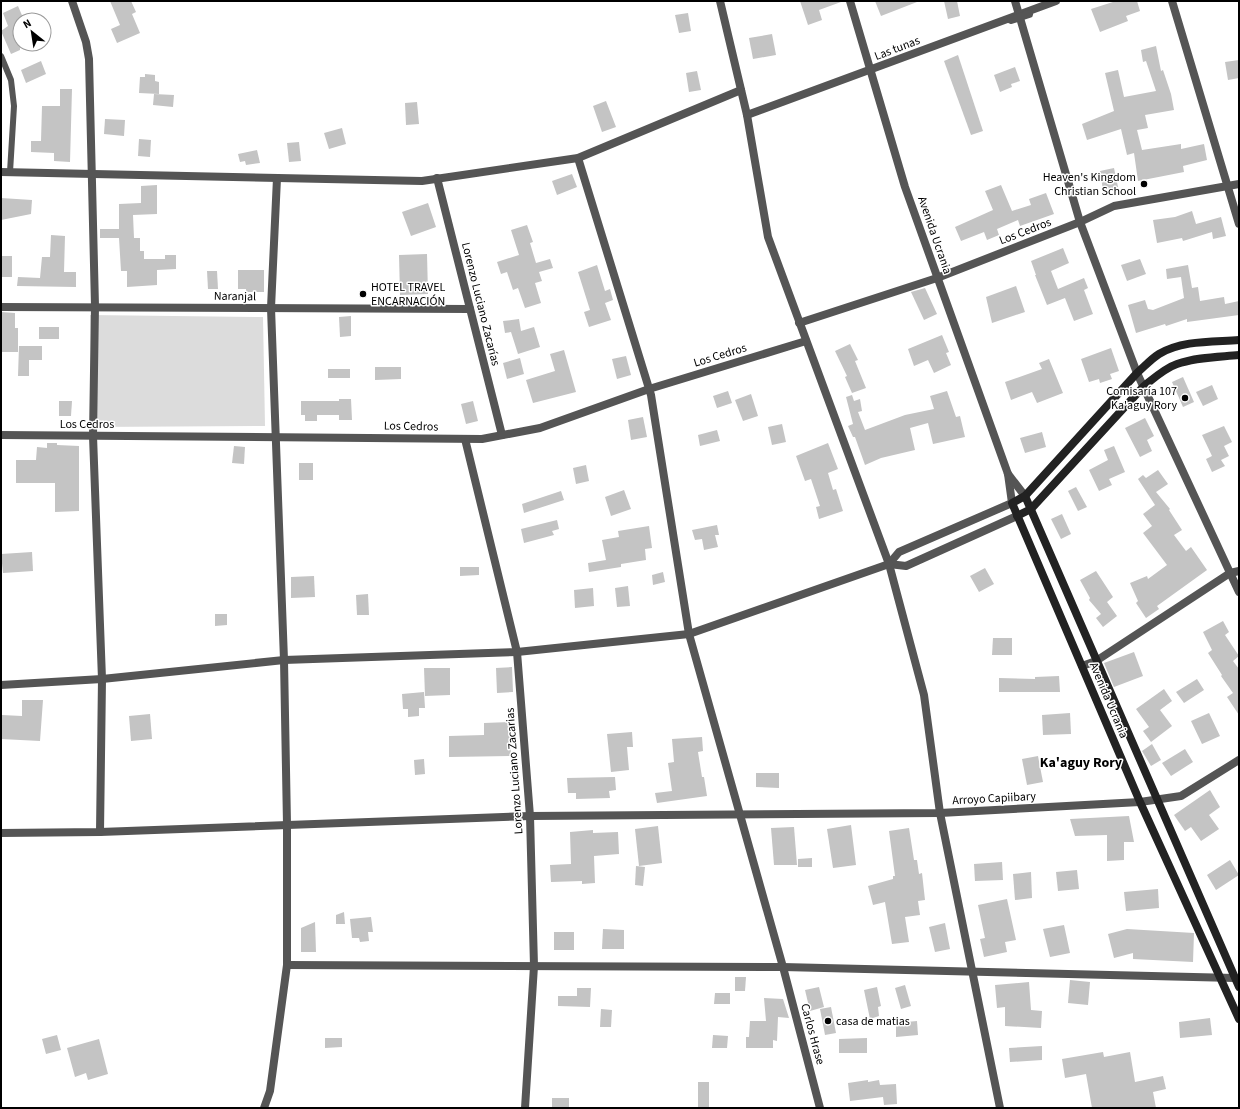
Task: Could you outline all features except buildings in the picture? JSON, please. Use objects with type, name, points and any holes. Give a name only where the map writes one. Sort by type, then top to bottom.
[{"type":"main road","points":[[1012,503],[1025,496],[1137,373],[1158,354],[1173,348],[1239,340]]},
{"type":"main road","points":[[1017,516],[1031,508],[1144,386],[1160,374],[1176,364],[1197,359],[1239,355]]},
{"type":"main road","name":"Avenida Ucrania","points":[[1025,496],[1156,800],[1239,987]]},
{"type":"main road","name":"Avenida Ucrania","points":[[1012,503],[1140,802],[1239,1020]]},
{"type":"street","points":[[72,1],[86,42],[89,59],[95,306],[93,436],[102,679],[100,832]]},
{"type":"street","points":[[720,1],[747,115],[768,237],[888,564],[924,695],[940,813],[1000,1108]]},
{"type":"street","name":"Avenida Ucrania","points":[[850,1],[905,186],[1008,474],[1012,503]]},
{"type":"street","points":[[1016,1],[1080,222],[1137,373],[1239,592]]},
{"type":"street","name":"Las tunas","points":[[747,115],[871,71],[1056,1]]},
{"type":"street","points":[[1172,1],[1239,224]]},
{"type":"street","points":[[1011,20],[1029,14]]},
{"type":"street","points":[[1,172],[422,181],[578,158],[741,90]]},
{"type":"street","name":"Carlos Hrase","points":[[578,158],[649,389],[689,634],[783,967],[820,1108]]},
{"type":"street","points":[[264,1108],[270,1090],[287,965],[287,824],[284,660],[277,437],[271,308],[277,178]]},
{"type":"street","name":"Lorenzo Luciano Zacarías","points":[[437,178],[502,435]]},
{"type":"street","name":"Los Cedros","points":[[799,323],[937,278],[1080,222],[1114,206],[1239,184]]},
{"type":"street","name":"Naranjal","points":[[1,307],[95,306],[470,308]]},
{"type":"street","name":"Los Cedros","points":[[1,435],[482,439],[540,428],[649,389],[806,341]]},
{"type":"street","name":"Lorenzo Luciano Zacarias","points":[[465,439],[517,652],[530,816],[534,966],[524,1108]]},
{"type":"street","name":"Avenida Ucrania","points":[[1008,474],[1025,496]]},
{"type":"street","points":[[1,685],[102,679],[284,660],[517,652],[689,634],[888,564],[900,552],[1012,503]]},
{"type":"street","points":[[888,564],[906,566],[1017,516]]},
{"type":"street","points":[[1082,666],[1096,661],[1230,572],[1239,571]]},
{"type":"street","name":"Arroyo Capiibary","points":[[1,832],[100,832],[530,816],[940,813],[1140,802],[1181,796],[1239,760]]},
{"type":"street","points":[[287,965],[783,967],[972,970],[1235,978]]},
{"type":"lane","points":[[1,56],[10,80],[14,106],[10,172]]},
{"type":"shaded area","points":[[90,315],[263,317],[265,426],[93,427]]},
{"type":"place","name":"Heaven's Kingdom Christian School","points":[[1144,184]]},
{"type":"place","name":"HOTEL TRAVEL ENCARNACIÓN","points":[[363,294]]},
{"type":"place","name":"Comisaría 107 Ka'aguy Rory","points":[[1185,398]]},
{"type":"place","name":"casa de matias","points":[[828,1021]]},
{"type":"district","name":"Ka'aguy Rory","points":[[1081,762]]}]
